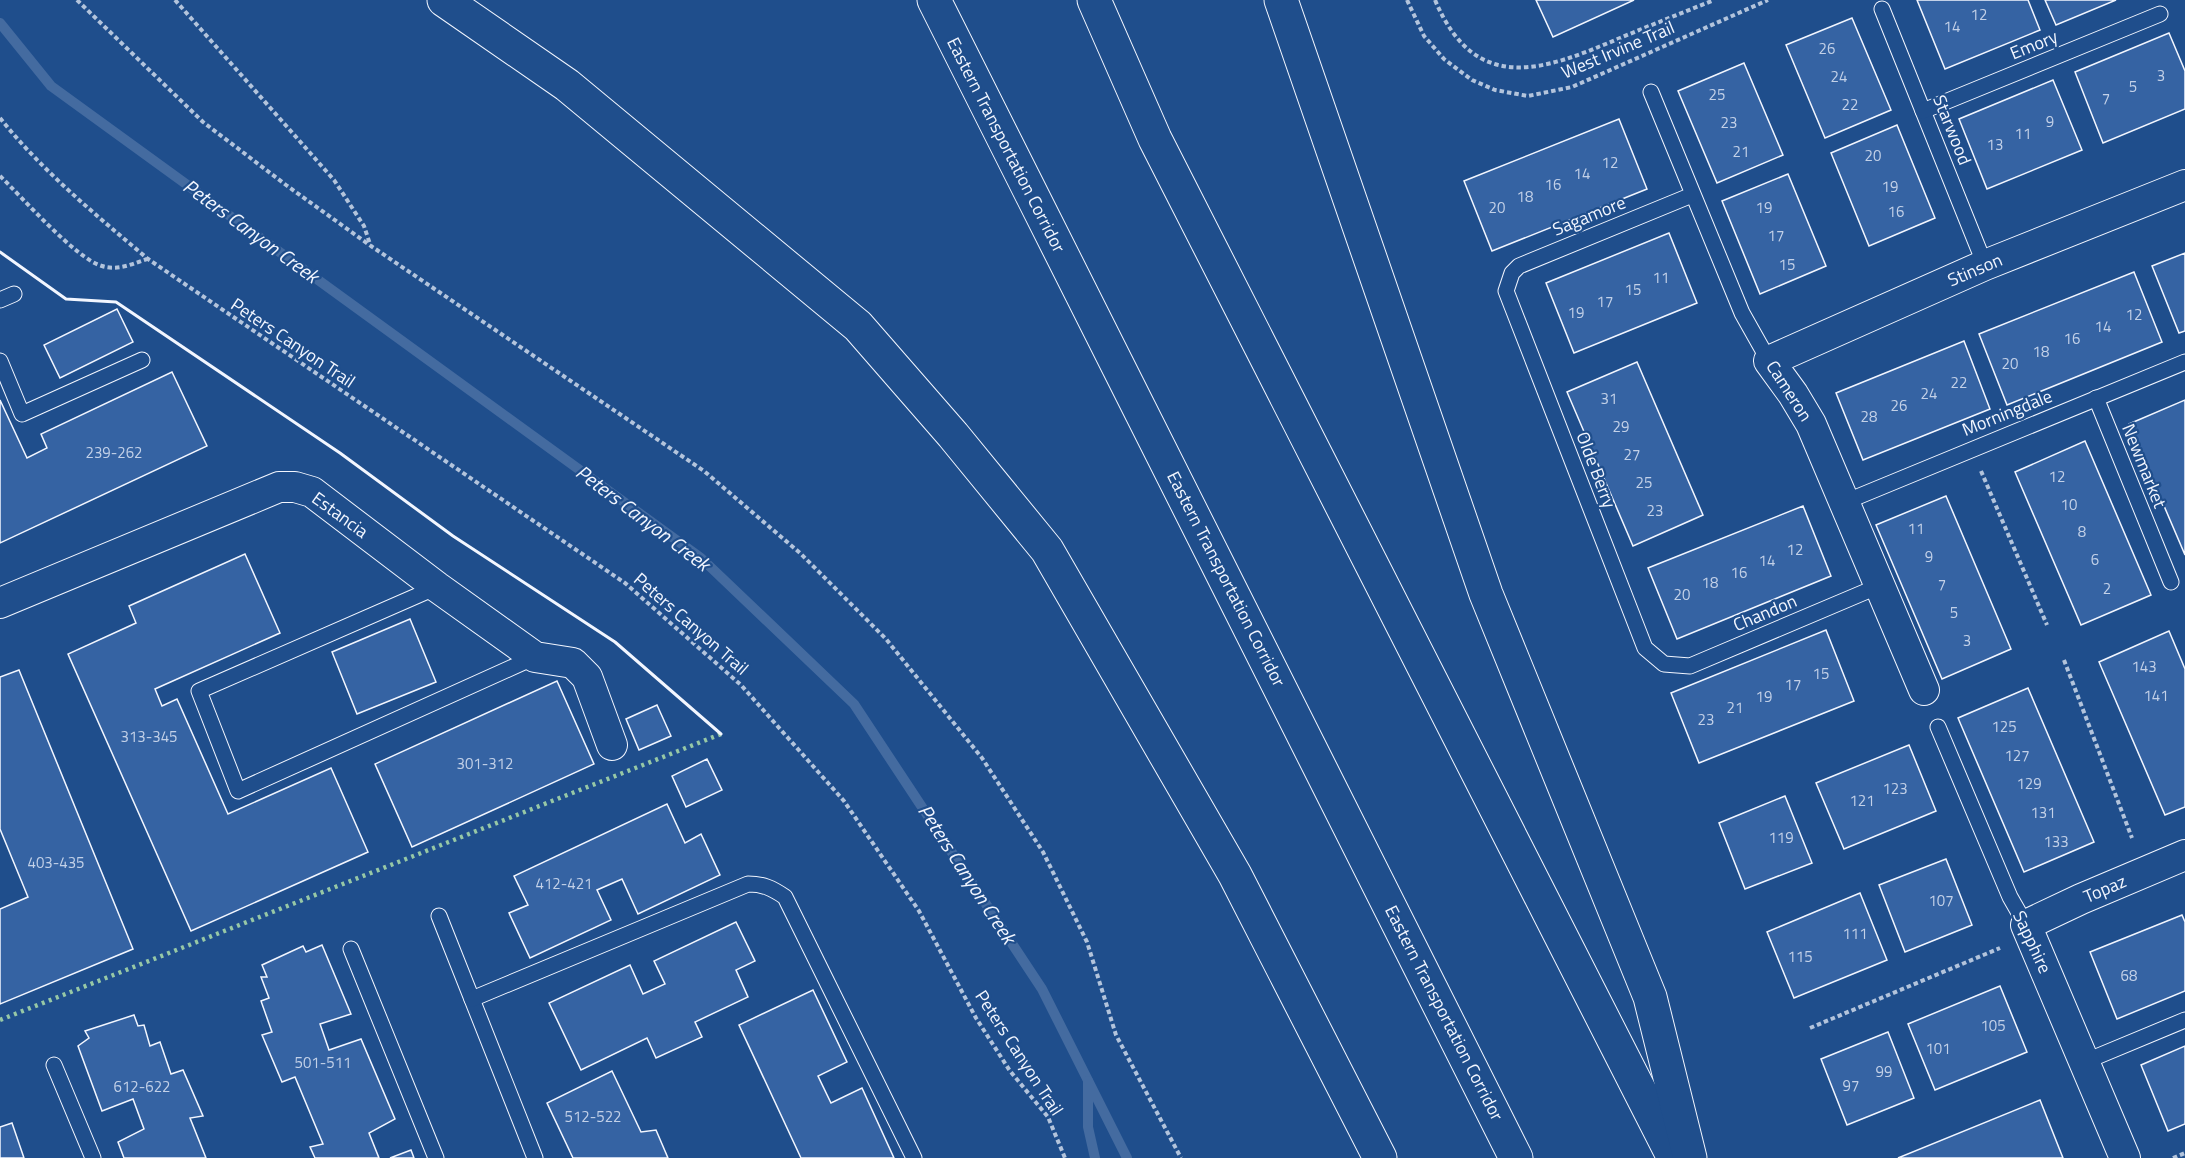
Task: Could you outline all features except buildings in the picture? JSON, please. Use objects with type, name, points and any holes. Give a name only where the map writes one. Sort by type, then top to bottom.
[{"type":"highway","points":[[444,0],[567,85],[858,326],[953,435],[1047,550],[1235,875],[1380,1158]]},
{"type":"highway","name":"Eastern Transportation Corridor","points":[[934,0],[1516,1158]]},
{"type":"highway","points":[[1094,0],[1155,139],[1674,1158]]},
{"type":"highway","points":[[1281,0],[1486,594],[1650,996],[1690,1158]]},
{"type":"street","name":"Stinson","points":[[1769,361],[1986,265],[2185,185]]},
{"type":"street","name":"Cameron","points":[[1769,361],[1811,424],[1924,690]]},
{"type":"street","name":"Estancia","points":[[0,603],[279,487],[296,487],[312,492],[436,587],[535,657],[573,663],[587,677],[612,745]]},
{"type":"street","name":"Topaz","points":[[2015,935],[2081,898],[2185,855]]},
{"type":"street","name":"Sapphire","points":[[2015,935],[2084,1062],[2125,1158]]},
{"type":"lane","name":"Starwood","points":[[1882,9],[1986,265]]},
{"type":"lane","name":"Emory","points":[[1923,111],[2160,14]]},
{"type":"lane","name":"Cameron","points":[[1651,92],[1742,313],[1769,361]]},
{"type":"lane","name":"Sagamore","points":[[1508,282],[1519,266],[1692,195]]},
{"type":"lane","name":"Olde Berry","points":[[1508,282],[1506,291],[1508,300],[1645,648],[1664,664]]},
{"type":"lane","points":[[0,361],[22,414],[142,360]]},
{"type":"lane","name":"Morningdale","points":[[1845,502],[2185,362]]},
{"type":"lane","name":"Newmarket","points":[[2096,398],[2171,582]]},
{"type":"lane","name":"Chandon","points":[[1664,664],[1690,666],[1879,586]]},
{"type":"lane","points":[[436,587],[199,691],[238,791],[535,657]]},
{"type":"lane","name":"Sapphire","points":[[1938,727],[2010,897],[2015,935]]},
{"type":"lane","points":[[472,999],[748,884],[759,884],[771,888],[785,897],[914,1158]]},
{"type":"lane","points":[[439,915],[535,1158]]},
{"type":"lane","points":[[351,949],[436,1158]]},
{"type":"lane","points":[[2084,1062],[2185,1020]]},
{"type":"lane","points":[[54,1065],[93,1158]]},
{"type":"path","points":[[78,0],[202,122],[370,246],[705,471],[800,553],[886,639],[982,758],[1043,852],[1087,942],[1116,1035],[1181,1158]]},
{"type":"path","points":[[175,0],[334,180],[364,226],[370,246]]},
{"type":"path","name":"West Irvine Trail","points":[[1407,0],[1424,36],[1444,59],[1472,80],[1495,90],[1528,96],[1572,87],[1768,0]]},
{"type":"path","name":"West Irvine Trail","points":[[1435,0],[1451,30],[1474,53],[1502,66],[1521,69],[1549,66],[1581,55],[1714,0]]},
{"type":"path","name":"Peters Canyon Trail","points":[[0,118],[13,135],[92,212],[148,259],[625,583],[741,685],[844,801],[913,902],[976,1018],[1010,1071],[1048,1117],[1065,1158]]},
{"type":"path","points":[[0,176],[79,252],[101,266],[122,268],[148,259]]},
{"type":"path","points":[[1972,449],[2047,625]]},
{"type":"path","points":[[2064,660],[2132,838]]},
{"type":"path","points":[[1810,1028],[2015,935]]},
{"type":"path","points":[[2173,1158],[2185,1153]]},
{"type":"waterway","name":"Peters Canyon Creek","points":[[0,23],[51,86],[701,558],[854,704],[1042,989],[1127,1158]]},
{"type":"waterway","points":[[1088,1081],[1088,1127],[1095,1158]]},
{"type":"hedge","points":[[0,1020],[721,734]]},
{"type":"wall","points":[[0,252],[66,299],[116,302],[340,453],[453,536],[615,642],[721,734]]}]
